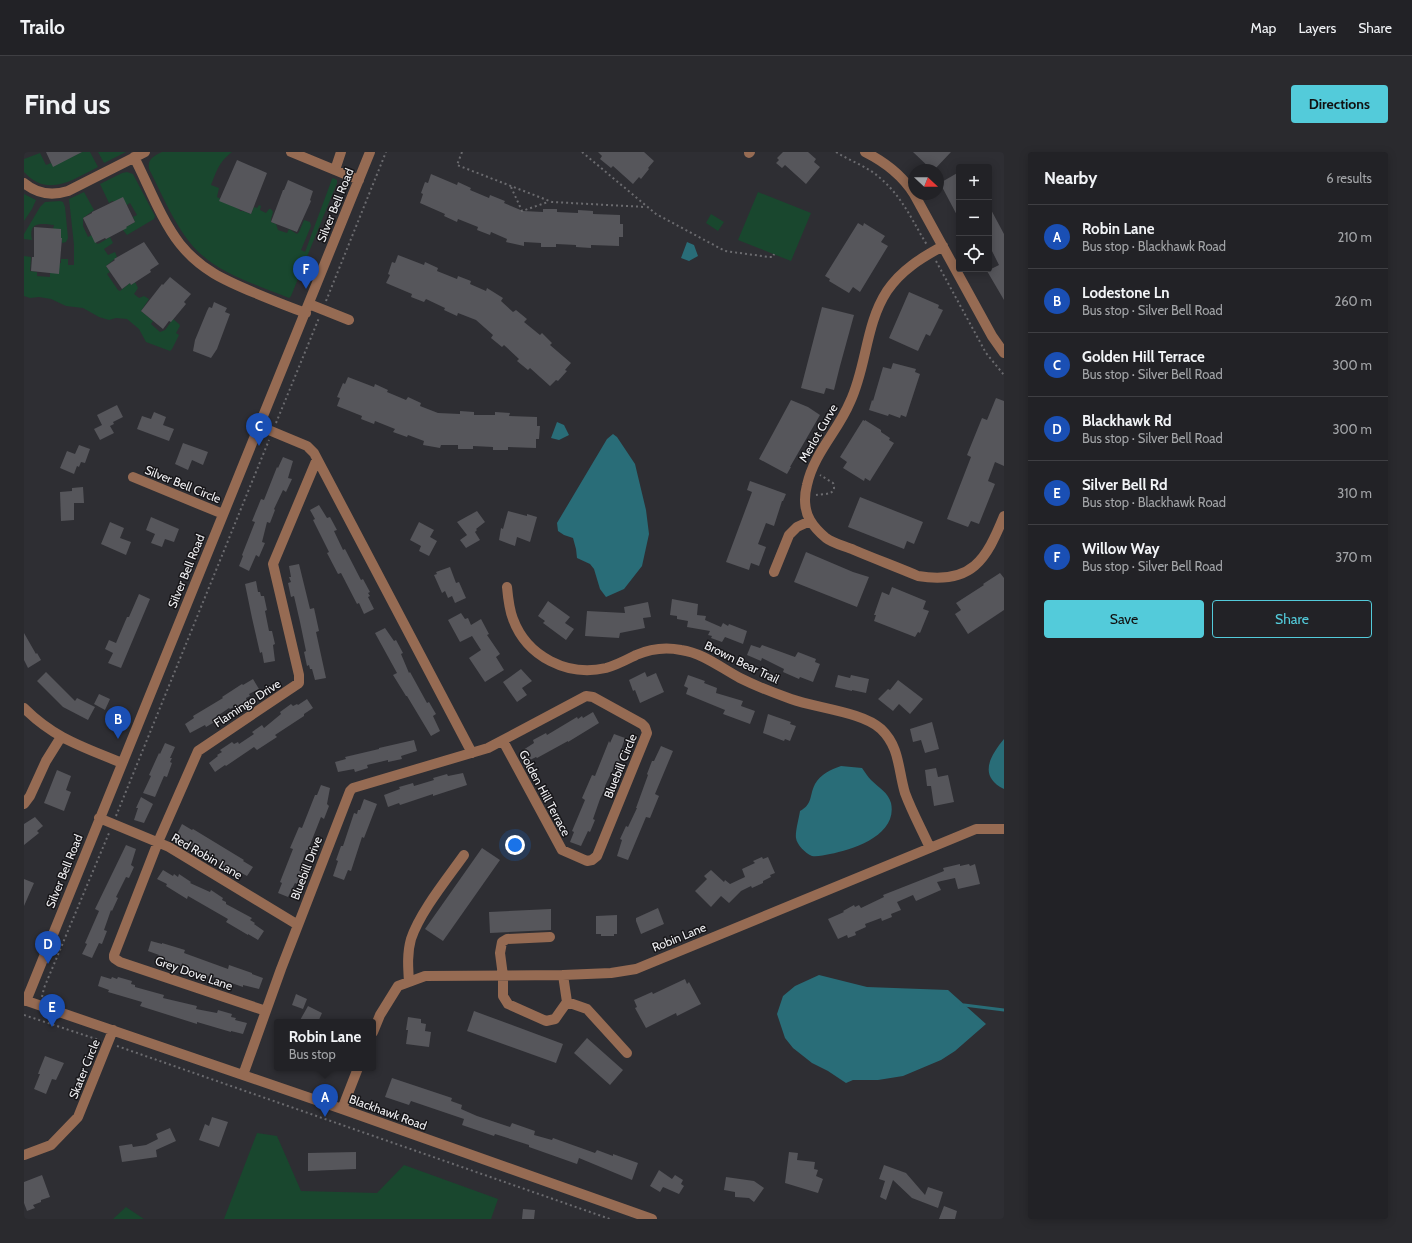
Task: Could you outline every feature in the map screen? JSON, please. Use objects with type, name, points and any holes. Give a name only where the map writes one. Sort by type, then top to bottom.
[{"type":"street","points":[[24,183],[38,192],[51,194],[61,193],[68,191],[145,152]]},
{"type":"street","points":[[291,152],[359,180]]},
{"type":"street","points":[[335,170],[342,152]]},
{"type":"street","name":"Silver Bell Road","points":[[25,1000],[308,309],[370,152]]},
{"type":"street","points":[[865,152],[881,160],[894,171],[908,187]]},
{"type":"street","points":[[134,157],[168,226],[179,243],[199,264],[227,282],[308,309],[323,309],[350,320]]},
{"type":"street","points":[[917,200],[992,336],[1004,353]]},
{"type":"street","name":"Merlot Curve","points":[[810,521],[806,510],[805,495],[811,471],[823,446],[845,414],[851,402],[859,379],[870,330],[882,299],[896,279],[904,271],[922,258],[943,246]]},
{"type":"street","points":[[259,426],[311,449],[472,753]]},
{"type":"street","name":"Flamingo Drive","points":[[114,958],[121,934],[158,842],[198,750],[299,683],[299,675],[273,564],[317,459]]},
{"type":"street","name":"Silver Bell Circle","points":[[133,477],[223,514]]},
{"type":"street","points":[[774,572],[789,535],[797,527],[810,521],[817,530],[828,539],[918,576],[942,578],[965,572],[979,563],[990,549],[1004,516]]},
{"type":"street","name":"Brown Bear Trail","points":[[507,587],[512,619],[521,636],[538,653],[558,665],[576,670],[598,670],[616,665],[647,651],[659,649],[681,650],[701,656],[766,690],[804,703],[857,716],[873,723],[886,734],[895,748],[901,781],[930,848]]},
{"type":"street","name":"Bluebill Circle","points":[[472,753],[488,748],[589,695],[646,727],[646,737],[600,850],[597,856],[592,860]]},
{"type":"street","points":[[24,708],[37,720],[61,737],[122,763]]},
{"type":"street","points":[[24,804],[30,796],[46,761],[61,737]]},
{"type":"street","name":"Golden Hill Terrace","points":[[502,741],[560,848],[575,857],[586,861],[592,860]]},
{"type":"street","name":"Bluebill Drive","points":[[243,1075],[298,925],[351,790],[361,785],[472,753]]},
{"type":"street","name":"Red Robin Lane","points":[[99,818],[158,842],[180,853],[298,925]]},
{"type":"street","name":"Robin Lane","points":[[376,1025],[380,1015],[398,986],[425,976],[563,975],[611,973],[636,968],[976,829],[1004,829]]},
{"type":"street","points":[[409,982],[407,961],[411,939],[419,920],[464,855]]},
{"type":"street","points":[[550,937],[507,939],[502,942],[500,953],[503,976],[503,996],[508,1004],[546,1021],[555,1019],[567,1002],[563,975]]},
{"type":"street","name":"Grey Dove Lane","points":[[114,958],[120,962],[266,1011]]},
{"type":"street","name":"Blackhawk Road","points":[[25,1000],[342,1109],[652,1219]]},
{"type":"street","points":[[567,1002],[587,1009],[627,1053]]},
{"type":"street","name":"Skater Circle","points":[[24,1156],[51,1144],[78,1118],[113,1030]]},
{"type":"street","points":[[342,1109],[357,1071]]},
{"type":"path","points":[[34,1019],[40,1005],[44,988],[113,824],[386,152]]},
{"type":"path","points":[[462,152],[457,165],[549,202],[646,207]]},
{"type":"path","points":[[582,152],[656,214],[725,251],[772,257],[774,254]]},
{"type":"path","points":[[511,186],[522,211],[549,202]]},
{"type":"path","points":[[805,495],[829,494],[833,492],[835,487],[832,481],[811,471]]},
{"type":"path","points":[[24,1015],[109,1043],[610,1219]]},
{"type":"green space","points":[[82,152],[90,152],[98,167],[69,181],[51,185],[42,184],[33,180],[24,172],[24,159],[40,153],[46,165],[51,163],[53,166]]},
{"type":"green space","points":[[98,152],[126,152],[104,163]]},
{"type":"green space","points":[[162,152],[232,152],[221,163],[211,185],[219,188],[217,197],[240,211],[251,214],[254,207],[257,208],[259,205],[261,206],[260,210],[266,213],[269,209],[271,209],[273,212],[271,222],[276,224],[278,230],[287,233],[289,229],[297,234],[304,220],[310,222],[311,226],[301,250],[305,252],[332,179],[337,180],[289,298],[236,277],[212,263],[191,244],[173,217],[149,169],[150,160]]},
{"type":"green space","points":[[127,172],[133,174],[155,216],[154,219],[127,235],[123,230],[135,222],[133,217],[137,215],[130,203],[127,205],[112,201],[109,203],[100,184]]},
{"type":"green space","points":[[84,192],[94,210],[83,218],[83,226],[88,237],[92,235],[97,244],[110,237],[113,243],[104,249],[108,255],[115,252],[117,257],[106,266],[110,272],[107,274],[118,290],[120,291],[130,283],[131,285],[135,282],[138,288],[134,294],[139,298],[144,296],[149,299],[141,311],[153,321],[151,324],[160,332],[165,330],[173,319],[179,324],[180,326],[176,333],[179,335],[170,351],[146,342],[139,329],[127,319],[116,318],[109,320],[99,317],[83,308],[66,306],[51,299],[39,297],[30,298],[24,296],[24,256],[31,257],[30,271],[37,272],[37,276],[50,277],[50,273],[61,263],[61,259],[68,259],[68,265],[74,265],[74,245],[69,199]]},
{"type":"green space","points":[[758,192],[811,213],[791,261],[738,240]]},
{"type":"green space","points":[[24,194],[36,200],[24,221]]},
{"type":"green space","points":[[45,202],[63,202],[65,207],[68,238],[66,242],[62,243],[61,229],[53,229],[54,225],[44,224],[36,225],[34,227],[31,234],[32,240],[24,239],[24,234],[40,207]]},
{"type":"green space","points":[[711,214],[724,222],[718,231],[706,223]]},
{"type":"green space","points":[[257,1133],[277,1136],[301,1191],[377,1193],[404,1165],[498,1199],[491,1219],[224,1219]]},
{"type":"green space","points":[[126,1207],[144,1219],[113,1219]]},
{"type":"water","points":[[687,242],[694,245],[698,256],[689,261],[681,258]]},
{"type":"water","points":[[557,422],[564,425],[569,435],[559,440],[551,438]]},
{"type":"water","points":[[613,434],[617,437],[635,464],[646,510],[649,534],[642,566],[624,589],[606,597],[600,589],[594,569],[590,564],[577,558],[573,538],[558,531],[557,523],[607,439]]},
{"type":"water","points":[[1004,739],[1004,789],[996,784],[991,778],[989,766],[994,752]]},
{"type":"water","points":[[841,766],[862,768],[870,779],[888,796],[891,803],[891,814],[888,824],[872,839],[861,845],[840,852],[821,856],[812,856],[802,848],[796,838],[800,811],[809,803],[813,788],[820,778]]},
{"type":"water","points":[[819,975],[867,987],[948,990],[986,1024],[955,1051],[941,1060],[903,1076],[878,1080],[853,1080],[846,1083],[828,1071],[812,1063],[793,1048],[785,1038],[777,1014],[783,996],[795,986]]},
{"type":"building","points":[[46,152],[82,152],[53,167]]},
{"type":"building","points":[[598,152],[644,152],[654,161],[641,179],[639,177],[633,184],[613,166],[611,168],[600,159],[602,156]]},
{"type":"building","points":[[783,152],[808,152],[816,159],[814,162],[820,167],[806,184],[785,165],[782,168],[776,163],[779,160],[777,158]]},
{"type":"building","points":[[913,152],[951,152],[940,164],[926,164]]},
{"type":"building","points":[[237,160],[267,173],[251,214],[219,201]]},
{"type":"building","points":[[431,174],[457,185],[458,182],[471,188],[470,190],[489,198],[490,195],[523,211],[543,212],[543,209],[557,209],[557,212],[578,213],[578,210],[593,211],[593,214],[620,215],[620,224],[623,224],[623,237],[619,237],[619,246],[591,245],[591,248],[576,247],[576,245],[556,244],[556,247],[541,247],[541,243],[524,242],[524,246],[506,242],[507,239],[491,232],[490,235],[477,230],[478,227],[458,219],[457,222],[444,216],[445,214],[420,203],[423,194],[421,193],[425,182],[428,183]]},
{"type":"building","points":[[956,174],[956,213],[944,191],[944,181]]},
{"type":"building","points":[[288,180],[313,191],[311,201],[297,232],[271,222]]},
{"type":"building","points":[[123,197],[135,222],[126,227],[127,228],[95,243],[83,218]]},
{"type":"building","points":[[992,212],[1004,234],[1004,300],[988,272],[992,272],[992,268],[999,265],[992,251]]},
{"type":"building","points":[[858,223],[863,226],[864,223],[885,236],[881,242],[888,246],[860,292],[853,287],[849,293],[829,281],[830,279],[825,276]]},
{"type":"building","points":[[34,227],[61,229],[62,238],[59,274],[31,271],[32,257],[34,257]]},
{"type":"building","points":[[144,242],[159,264],[150,270],[151,272],[122,289],[106,266],[115,260],[114,259]]},
{"type":"building","points":[[398,255],[424,265],[425,262],[438,268],[437,271],[457,279],[458,276],[471,281],[470,284],[486,291],[487,288],[503,298],[501,301],[513,312],[516,310],[527,319],[524,322],[540,335],[542,333],[552,343],[550,345],[571,363],[565,370],[567,371],[558,381],[556,380],[550,386],[530,368],[528,370],[517,361],[519,359],[504,345],[502,347],[491,338],[493,335],[476,320],[458,313],[457,316],[444,310],[445,308],[426,299],[424,302],[411,297],[412,294],[386,283],[390,275],[388,274],[392,262],[395,263]]},
{"type":"building","points":[[170,277],[191,294],[184,302],[186,304],[163,329],[141,311],[162,284],[163,285]]},
{"type":"building","points":[[909,292],[939,305],[938,308],[943,310],[930,336],[926,334],[918,351],[889,338]]},
{"type":"building","points":[[214,302],[227,308],[225,312],[230,314],[217,349],[211,358],[193,351],[195,340],[207,311],[209,307],[212,308]]},
{"type":"building","points":[[822,307],[854,315],[834,390],[826,388],[824,394],[801,388]]},
{"type":"building","points":[[893,363],[916,369],[915,372],[920,374],[906,417],[901,415],[900,418],[889,414],[888,416],[869,410],[883,367],[891,369]]},
{"type":"building","points":[[348,377],[374,387],[375,384],[388,390],[387,392],[406,400],[408,397],[421,403],[420,406],[438,413],[460,414],[460,411],[474,412],[474,415],[495,415],[495,412],[510,413],[509,416],[537,417],[537,426],[540,426],[539,439],[536,439],[536,448],[508,447],[508,450],[493,450],[493,447],[473,446],[473,449],[458,449],[458,445],[441,445],[440,448],[423,445],[424,441],[408,435],[407,437],[393,432],[395,429],[375,421],[374,424],[361,419],[362,416],[337,406],[340,398],[337,397],[343,383],[345,384]]},
{"type":"building","points":[[996,398],[1004,401],[1004,466],[995,462],[988,481],[995,484],[979,524],[971,521],[968,527],[947,519],[971,457],[967,455],[982,418],[987,420]]},
{"type":"building","points":[[791,400],[808,407],[820,415],[787,474],[759,459]]},
{"type":"building","points":[[117,405],[123,417],[113,422],[114,424],[110,426],[114,433],[100,440],[94,429],[102,425],[97,415]]},
{"type":"building","points":[[154,412],[166,417],[163,425],[174,429],[169,441],[137,429],[142,416],[151,419]]},
{"type":"building","points":[[863,420],[881,430],[881,432],[890,438],[889,440],[894,443],[870,481],[865,478],[864,481],[843,468],[847,462],[840,457]]},
{"type":"building","points":[[183,443],[208,452],[203,465],[192,460],[188,470],[175,464]]},
{"type":"building","points":[[79,445],[90,449],[85,463],[81,462],[79,467],[77,466],[74,474],[60,468],[67,451],[75,454]]},
{"type":"building","points":[[283,457],[293,461],[288,478],[292,479],[286,492],[283,490],[274,509],[275,510],[270,523],[267,522],[262,542],[265,543],[259,557],[256,555],[249,571],[239,566],[255,522],[252,521],[261,499],[264,500],[277,467],[278,468]]},
{"type":"building","points":[[750,481],[786,494],[782,501],[774,526],[766,523],[758,544],[766,547],[759,566],[751,563],[749,570],[726,562],[752,492],[747,490]]},
{"type":"building","points":[[83,487],[84,503],[74,503],[74,520],[61,521],[60,492],[72,491],[72,488]]},
{"type":"building","points":[[860,497],[923,522],[914,544],[907,541],[904,549],[848,527]]},
{"type":"building","points":[[319,505],[327,518],[330,517],[337,530],[334,531],[343,550],[345,549],[361,580],[363,579],[370,592],[368,593],[370,596],[368,597],[374,609],[364,614],[359,603],[357,604],[341,573],[338,574],[313,520],[315,519],[310,510]]},
{"type":"building","points":[[477,511],[485,522],[476,529],[477,530],[475,532],[480,540],[466,548],[460,540],[467,535],[457,522]]},
{"type":"building","points":[[508,511],[537,517],[530,542],[517,537],[515,546],[499,540],[501,528],[503,529]]},
{"type":"building","points":[[151,517],[179,529],[174,542],[165,539],[162,547],[151,543],[155,534],[146,530]]},
{"type":"building","points":[[110,522],[124,528],[120,538],[131,542],[126,555],[101,544]]},
{"type":"building","points":[[419,522],[434,530],[430,537],[437,541],[429,556],[419,551],[421,546],[410,540]]},
{"type":"building","points":[[806,552],[853,572],[869,577],[857,607],[794,582]]},
{"type":"building","points":[[299,564],[310,609],[314,608],[319,631],[316,632],[326,678],[315,680],[312,669],[310,669],[309,665],[307,666],[304,652],[306,651],[300,622],[294,596],[291,597],[288,583],[291,582],[289,577],[291,577],[289,566]]},
{"type":"building","points":[[450,567],[456,583],[459,582],[466,598],[455,603],[452,596],[448,598],[445,591],[442,593],[434,575],[437,574],[436,572]]},
{"type":"building","points":[[1000,573],[1004,578],[1004,610],[968,634],[955,614],[961,610],[956,603]]},
{"type":"building","points":[[256,581],[258,592],[260,592],[261,596],[264,596],[269,631],[272,631],[275,644],[273,645],[275,661],[264,663],[262,652],[260,653],[245,584]]},
{"type":"building","points":[[892,587],[926,601],[923,609],[929,611],[920,633],[918,632],[915,637],[874,621],[876,615],[874,615],[882,592],[889,595]]},
{"type":"building","points":[[139,594],[150,599],[121,668],[108,663],[113,653],[105,649],[109,640],[116,643]]},
{"type":"building","points":[[672,599],[698,604],[697,615],[706,616],[705,620],[721,627],[723,623],[728,626],[729,624],[747,631],[743,644],[725,637],[722,642],[711,638],[712,636],[708,635],[710,631],[687,627],[688,621],[677,619],[677,616],[670,615]]},
{"type":"building","points":[[548,601],[570,617],[565,623],[574,629],[566,640],[543,623],[545,621],[538,616]]},
{"type":"building","points":[[648,602],[651,617],[643,618],[645,628],[620,633],[619,638],[585,636],[587,611],[625,613],[624,607]]},
{"type":"building","points":[[461,613],[465,619],[468,618],[471,625],[481,619],[489,634],[487,635],[500,654],[496,657],[504,670],[485,682],[469,658],[481,650],[472,636],[460,642],[448,620]]},
{"type":"building","points":[[385,628],[394,641],[396,640],[403,653],[401,654],[409,673],[410,672],[427,703],[429,702],[436,714],[433,716],[440,731],[431,736],[393,675],[397,673],[375,633]]},
{"type":"building","points":[[24,633],[41,660],[28,668],[24,660]]},
{"type":"building","points":[[751,645],[760,648],[762,645],[795,657],[798,652],[816,659],[815,662],[820,664],[813,682],[800,677],[799,679],[783,672],[784,669],[762,658],[761,661],[747,655]]},
{"type":"building","points":[[521,669],[532,681],[522,688],[527,695],[517,702],[503,682]]},
{"type":"building","points":[[46,672],[75,701],[77,698],[95,707],[88,720],[63,707],[37,681]]},
{"type":"building","points":[[645,672],[647,677],[656,673],[664,692],[640,703],[629,680]]},
{"type":"building","points":[[688,675],[705,681],[704,683],[717,688],[716,693],[743,701],[741,706],[755,711],[750,724],[723,714],[725,710],[686,694],[688,688],[684,686]]},
{"type":"building","points":[[838,675],[850,678],[851,675],[869,679],[866,693],[835,687]]},
{"type":"building","points":[[253,679],[259,689],[249,694],[250,696],[246,698],[247,701],[235,708],[229,708],[216,717],[218,720],[206,727],[205,725],[190,733],[185,724],[194,718],[193,716],[223,698],[222,697],[242,684],[243,685]]},
{"type":"building","points":[[898,680],[923,699],[910,714],[899,704],[893,711],[878,699],[888,689],[890,690]]},
{"type":"building","points":[[99,694],[110,699],[105,710],[94,704]]},
{"type":"building","points":[[307,699],[313,708],[304,714],[304,716],[275,735],[277,737],[257,750],[254,747],[215,772],[209,763],[222,752],[220,750],[232,742],[234,744],[238,742],[239,744],[254,734],[252,732],[262,725],[264,728],[281,714],[280,712],[291,704],[293,706],[298,705]]},
{"type":"building","points":[[593,712],[599,723],[568,742],[526,762],[520,752],[534,743],[533,740],[546,733],[547,735],[577,717],[578,719],[582,716],[583,718]]},
{"type":"building","points":[[768,714],[791,722],[790,724],[796,726],[790,741],[785,739],[784,741],[763,733]]},
{"type":"building","points":[[932,722],[939,749],[925,753],[921,740],[913,742],[910,729]]},
{"type":"building","points":[[614,734],[625,738],[620,753],[622,754],[617,768],[614,767],[605,786],[590,832],[588,831],[581,846],[570,842],[574,832],[572,831],[585,800],[582,798],[592,775],[595,776],[609,741],[610,743]]},
{"type":"building","points":[[414,740],[417,751],[401,756],[402,759],[388,762],[388,760],[367,765],[368,768],[355,772],[354,769],[338,772],[335,762],[346,759],[345,757]]},
{"type":"building","points":[[165,743],[175,747],[170,758],[172,758],[170,762],[172,763],[167,777],[164,776],[155,797],[143,793],[151,776],[149,775]]},
{"type":"building","points":[[661,746],[673,751],[655,794],[659,796],[650,818],[646,817],[628,860],[617,856],[622,840],[620,839],[626,826],[628,827],[637,808],[652,761],[654,761]]},
{"type":"building","points":[[936,768],[938,777],[948,775],[954,802],[934,806],[931,786],[927,786],[925,770]]},
{"type":"building","points":[[57,770],[71,776],[66,790],[71,792],[64,811],[44,803]]},
{"type":"building","points":[[463,773],[467,785],[433,796],[433,794],[400,805],[399,803],[388,807],[384,795],[400,789],[399,787],[413,783],[414,786],[447,774],[448,776]]},
{"type":"building","points":[[321,785],[330,788],[327,804],[329,806],[324,819],[321,817],[308,850],[306,850],[300,869],[303,870],[297,884],[295,883],[288,897],[278,893],[282,883],[280,882],[293,849],[290,848],[299,827],[302,828],[315,795],[317,795]]},
{"type":"building","points":[[141,797],[153,804],[144,823],[134,820],[138,808],[136,808]]},
{"type":"building","points":[[364,799],[377,804],[364,838],[362,837],[351,871],[348,870],[344,880],[333,876],[338,861],[336,860],[341,846],[343,846],[354,813],[357,814],[358,810],[360,810]]},
{"type":"building","points":[[35,817],[43,826],[37,831],[39,833],[24,845],[24,824]]},
{"type":"building","points":[[182,824],[192,830],[193,829],[253,867],[247,876],[232,869],[231,872],[219,864],[220,861],[202,849],[200,852],[188,845],[189,843],[177,834]]},
{"type":"building","points":[[126,845],[136,849],[131,865],[134,867],[129,878],[126,877],[116,897],[118,898],[112,911],[111,910],[104,930],[107,931],[102,944],[99,943],[92,958],[82,954],[87,944],[85,943],[99,911],[95,909]]},
{"type":"building","points":[[482,848],[500,860],[443,941],[425,929]]},
{"type":"building","points":[[762,857],[763,859],[768,857],[775,873],[770,875],[771,877],[763,881],[763,883],[752,888],[751,886],[741,891],[729,903],[721,896],[711,907],[695,891],[707,879],[704,876],[711,870],[724,882],[725,880],[730,884],[745,877],[742,869],[755,863],[753,861]]},
{"type":"building","points":[[960,864],[960,866],[969,864],[970,866],[975,864],[980,884],[958,889],[955,878],[937,882],[941,890],[916,901],[913,895],[897,902],[901,910],[891,914],[892,917],[882,921],[881,918],[865,924],[866,927],[855,932],[856,935],[848,938],[847,935],[838,939],[828,919],[844,912],[843,911],[854,905],[855,907],[859,905],[861,908],[884,897],[883,895],[944,871],[943,868]]},
{"type":"building","points":[[163,870],[173,876],[174,874],[178,877],[179,874],[191,882],[190,883],[210,892],[211,890],[223,898],[222,900],[226,902],[226,904],[252,918],[250,920],[264,931],[258,940],[226,922],[228,919],[188,896],[187,899],[166,886],[167,884],[157,879]]},
{"type":"building","points":[[24,879],[34,883],[24,906]]},
{"type":"building","points":[[658,908],[664,924],[641,934],[636,918]]},
{"type":"building","points":[[551,909],[551,930],[490,933],[489,912]]},
{"type":"building","points":[[617,915],[617,934],[614,934],[614,936],[601,936],[601,934],[596,934],[596,916]]},
{"type":"building","points":[[151,941],[185,950],[184,953],[228,969],[229,965],[252,973],[263,978],[259,989],[243,985],[243,987],[214,977],[208,976],[208,979],[195,975],[196,972],[176,964],[162,961],[163,958],[158,957],[159,955],[148,951]]},
{"type":"building","points":[[101,976],[111,979],[112,977],[117,979],[118,977],[132,981],[131,984],[135,985],[135,987],[164,995],[163,998],[197,1006],[196,1009],[217,1013],[218,1010],[232,1014],[231,1017],[236,1018],[235,1020],[247,1023],[243,1034],[197,1022],[197,1024],[140,1006],[142,1002],[108,992],[109,990],[98,986]]},
{"type":"building","points":[[685,979],[687,984],[689,982],[701,1004],[677,1016],[676,1013],[646,1028],[635,1008],[637,1007],[634,1000],[652,992],[653,994]]},
{"type":"building","points":[[296,994],[307,999],[303,1009],[292,1005]]},
{"type":"building","points":[[308,1006],[322,1013],[319,1019],[301,1019]]},
{"type":"building","points":[[474,1011],[563,1044],[556,1063],[467,1031]]},
{"type":"building","points":[[408,1017],[421,1019],[421,1023],[426,1024],[425,1031],[431,1032],[429,1047],[406,1044]]},
{"type":"building","points":[[587,1038],[623,1070],[610,1085],[574,1053]]},
{"type":"building","points":[[45,1056],[64,1063],[56,1080],[52,1079],[46,1094],[34,1089]]},
{"type":"building","points":[[392,1078],[452,1098],[451,1101],[462,1105],[461,1109],[477,1116],[510,1127],[512,1123],[535,1131],[534,1135],[552,1140],[553,1138],[595,1153],[597,1150],[613,1156],[613,1154],[638,1163],[632,1180],[579,1158],[577,1164],[529,1147],[529,1145],[495,1134],[494,1136],[462,1125],[464,1119],[411,1101],[409,1105],[385,1097]]},
{"type":"building","points":[[212,1117],[228,1122],[219,1147],[199,1140],[205,1124],[209,1126]]},
{"type":"building","points":[[170,1128],[176,1141],[156,1150],[157,1157],[122,1162],[119,1146],[132,1144],[133,1147],[146,1145],[158,1139],[156,1134]]},
{"type":"building","points":[[356,1152],[356,1169],[308,1171],[308,1153]]},
{"type":"building","points":[[789,1152],[798,1153],[797,1160],[815,1162],[814,1169],[818,1170],[816,1176],[823,1179],[818,1193],[785,1183]]},
{"type":"building","points":[[884,1165],[906,1173],[925,1195],[928,1187],[943,1192],[938,1208],[912,1198],[893,1180],[886,1200],[880,1197],[885,1181],[879,1179]]},
{"type":"building","points":[[659,1170],[672,1179],[675,1175],[683,1180],[681,1184],[684,1186],[679,1194],[663,1187],[660,1192],[650,1186]]},
{"type":"building","points":[[42,1175],[50,1197],[41,1200],[41,1202],[33,1205],[35,1208],[27,1211],[24,1203],[24,1182]]},
{"type":"building","points":[[726,1177],[754,1181],[764,1188],[754,1202],[749,1198],[735,1197],[735,1192],[724,1190]]},
{"type":"building","points":[[944,1206],[957,1211],[955,1219],[939,1219]]},
{"type":"building","points":[[523,1209],[535,1210],[534,1219],[522,1219]]},
{"type":"waterway","points":[[961,1006],[964,1005],[1004,1010]]},
{"type":"place","name":"Willow Way","points":[[306,289]]},
{"type":"place","name":"Golden Hill Terrace","points":[[259,446]]},
{"type":"place","name":"Lodestone Ln","points":[[118,739]]},
{"type":"place","name":"Blackhawk Rd","points":[[48,964]]},
{"type":"place","name":"Silver Bell Rd","points":[[52,1027]]},
{"type":"place","name":"Robin Lane","points":[[325,1117]]}]
